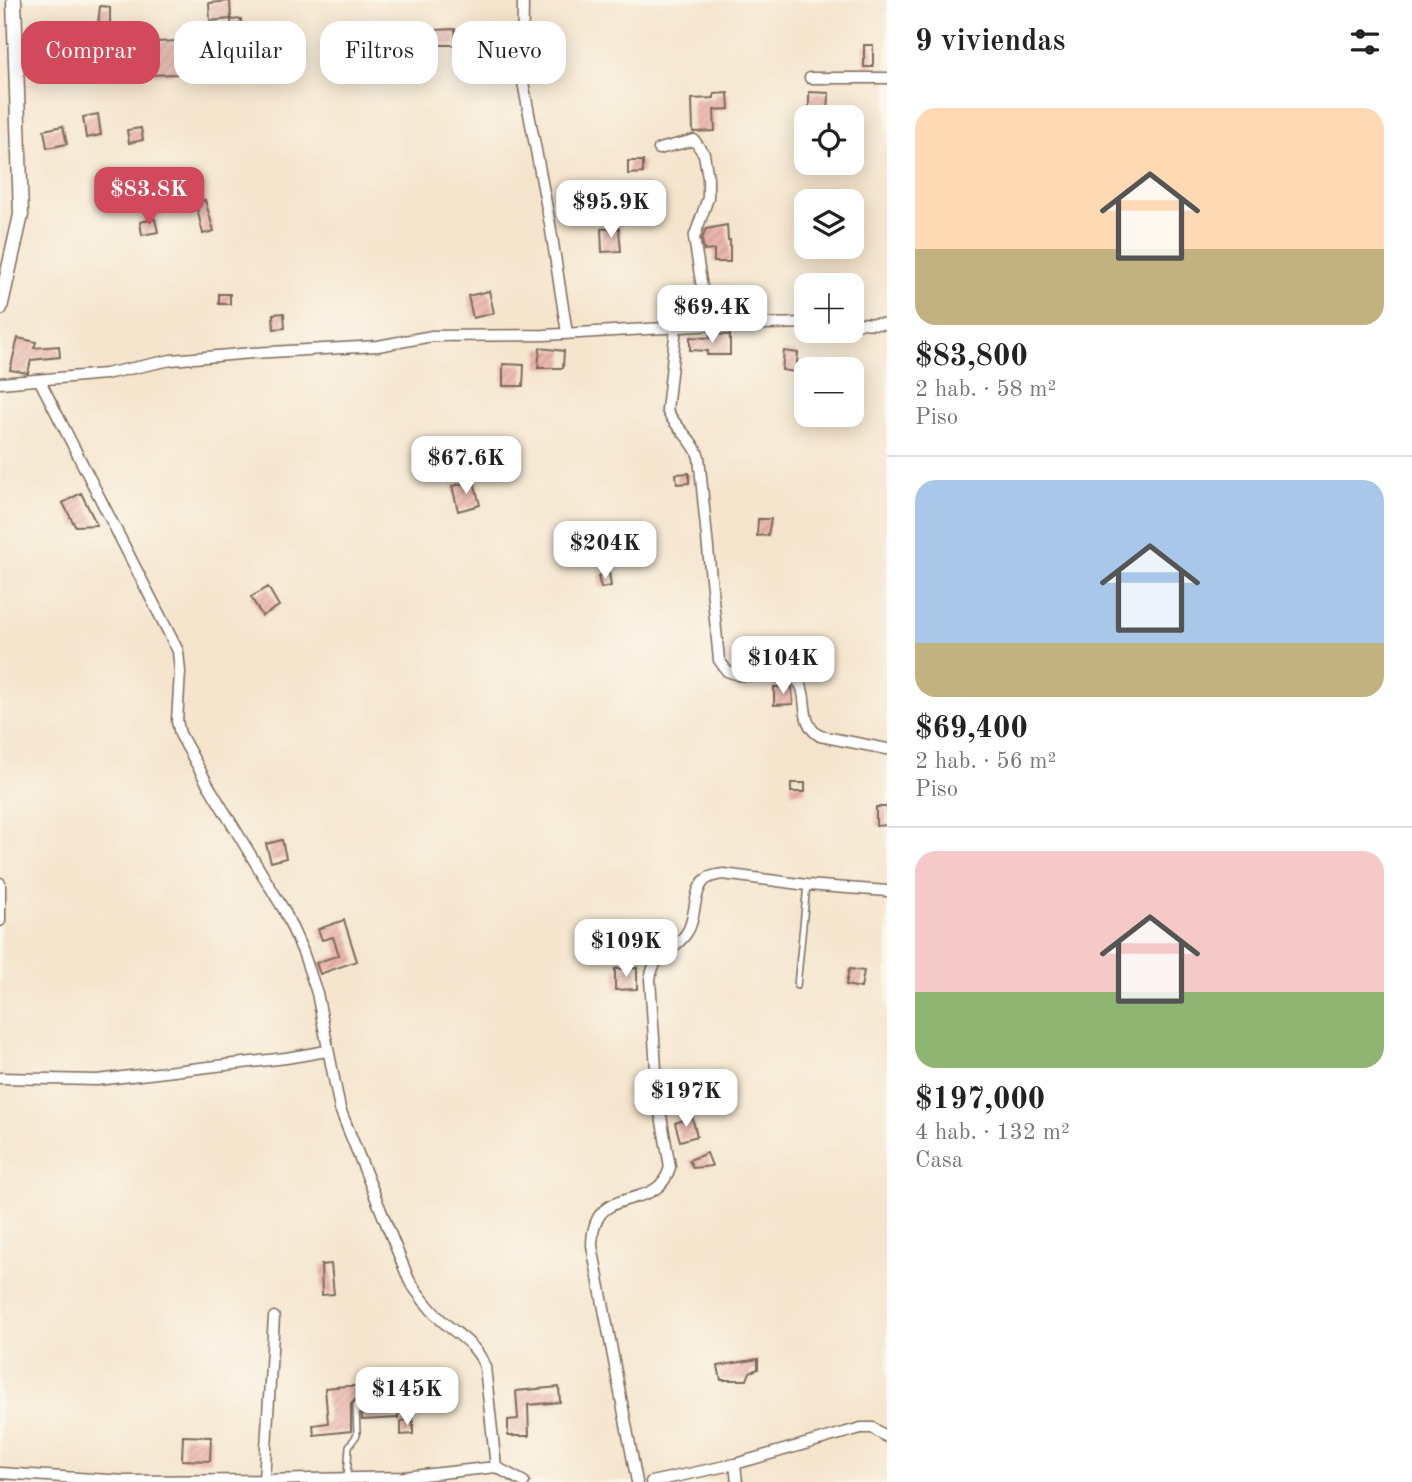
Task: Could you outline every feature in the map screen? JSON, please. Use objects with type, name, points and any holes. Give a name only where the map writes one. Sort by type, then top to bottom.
[{"type":"main road","points":[[0,307],[6,250],[21,215],[14,0]]},
{"type":"street","points":[[523,0],[522,76],[567,333]]},
{"type":"street","points":[[810,78],[887,78]]},
{"type":"street","points":[[659,149],[694,140],[704,154],[708,198],[694,237],[708,325]]},
{"type":"street","points":[[0,383],[105,374],[171,360],[378,346],[432,336],[794,323]]},
{"type":"street","points":[[864,323],[887,324]]},
{"type":"street","points":[[676,327],[667,410],[699,457],[719,660],[727,671],[738,675],[796,678],[802,685],[806,721],[811,731],[820,736],[887,749]]},
{"type":"street","points":[[40,381],[178,651],[180,672],[177,721],[180,734],[294,931],[317,993],[340,1109],[409,1280],[422,1300],[441,1320],[471,1343],[481,1356],[485,1367],[496,1466]]},
{"type":"street","points":[[637,1482],[592,1245],[592,1232],[594,1220],[601,1211],[656,1190],[667,1178],[670,1167],[658,1099],[650,979],[652,967],[662,953],[686,934],[700,888],[704,880],[712,876],[723,874],[807,885],[887,891]]},
{"type":"street","points":[[0,883],[0,921]]},
{"type":"street","points":[[0,1078],[97,1080],[327,1051]]},
{"type":"street","points":[[264,1480],[274,1317]]},
{"type":"street","points":[[651,1482],[735,1464],[862,1428],[873,1428],[887,1437]]},
{"type":"street","points":[[735,1464],[737,1482]]},
{"type":"street","points":[[0,1473],[125,1480],[264,1480],[404,1477],[496,1466],[524,1482]]},
{"type":"lane","points":[[797,986],[807,885]]},
{"type":"lane","points":[[347,1478],[349,1446],[357,1435],[356,1405]]},
{"type":"building","points":[[230,1],[231,19],[210,21],[209,3]]},
{"type":"building","points":[[100,6],[110,7],[110,21],[98,21]]},
{"type":"building","points":[[452,29],[452,45],[438,45],[438,30]]},
{"type":"building","points":[[174,41],[174,74],[160,75],[160,42]]},
{"type":"building","points":[[864,45],[873,45],[873,67],[864,67]]},
{"type":"building","points":[[809,92],[829,93],[828,105],[809,105]]},
{"type":"building","points":[[728,93],[729,109],[714,110],[715,131],[693,132],[692,99],[714,98],[714,94]]},
{"type":"building","points":[[98,114],[101,135],[86,138],[83,117]]},
{"type":"building","points":[[63,126],[67,144],[47,148],[44,130]]},
{"type":"building","points":[[141,128],[143,140],[129,143],[127,130]]},
{"type":"building","points":[[628,161],[643,161],[643,173],[628,174]]},
{"type":"building","points":[[205,200],[214,231],[203,234],[196,204]]},
{"type":"building","points":[[155,219],[158,232],[142,235],[140,222]]},
{"type":"building","points":[[727,225],[730,262],[714,262],[714,250],[704,251],[702,239],[706,229]]},
{"type":"building","points":[[619,228],[621,251],[602,252],[601,229]]},
{"type":"building","points":[[489,291],[494,313],[473,318],[468,296]]},
{"type":"building","points":[[219,294],[230,294],[230,304],[219,304]]},
{"type":"building","points":[[284,313],[285,328],[274,329],[273,314]]},
{"type":"building","points":[[710,334],[730,335],[730,355],[707,355],[708,351],[690,350],[690,337],[710,338]]},
{"type":"building","points":[[18,338],[36,342],[34,348],[59,346],[60,357],[31,360],[28,373],[10,370]]},
{"type":"building","points":[[540,348],[564,351],[563,368],[538,368]]},
{"type":"building","points":[[784,351],[798,353],[798,357],[794,357],[794,372],[782,370]]},
{"type":"building","points":[[503,364],[524,365],[523,386],[503,386]]},
{"type":"building","points":[[689,473],[689,483],[677,484],[676,474]]},
{"type":"building","points":[[474,481],[480,505],[458,511],[452,486]]},
{"type":"building","points":[[81,493],[97,525],[75,526],[63,503]]},
{"type":"building","points":[[758,519],[771,519],[768,535],[757,536]]},
{"type":"building","points":[[609,573],[611,586],[601,588],[598,576]]},
{"type":"building","points":[[268,587],[279,606],[262,616],[251,597]]},
{"type":"building","points":[[767,644],[781,644],[781,658],[768,658]]},
{"type":"building","points":[[774,687],[792,687],[793,704],[774,705]]},
{"type":"building","points":[[791,783],[805,783],[805,792],[791,792]]},
{"type":"building","points":[[876,807],[887,807],[887,825],[876,826]]},
{"type":"building","points":[[282,840],[286,858],[271,862],[266,844]]},
{"type":"building","points":[[344,920],[357,961],[320,974],[316,963],[339,955],[333,937],[322,940],[318,929]]},
{"type":"building","points":[[637,968],[637,989],[615,990],[615,969]]},
{"type":"building","points":[[849,969],[864,971],[861,988],[846,985]]},
{"type":"building","points":[[692,1117],[697,1136],[680,1141],[675,1123]]},
{"type":"building","points":[[707,1153],[712,1166],[693,1168],[689,1160]]},
{"type":"building","points":[[331,1264],[334,1294],[322,1295],[321,1265]]},
{"type":"building","points":[[758,1359],[758,1369],[750,1372],[747,1380],[721,1380],[718,1366]]},
{"type":"building","points":[[373,1386],[373,1394],[398,1394],[398,1418],[362,1420],[361,1403],[355,1400],[351,1404],[351,1431],[314,1435],[313,1425],[328,1423],[325,1388]]},
{"type":"building","points":[[559,1387],[560,1402],[528,1405],[529,1436],[508,1436],[508,1420],[518,1419],[516,1391]]},
{"type":"building","points":[[413,1419],[413,1434],[401,1435],[401,1421]]},
{"type":"building","points":[[183,1436],[211,1437],[210,1461],[182,1460]]}]
